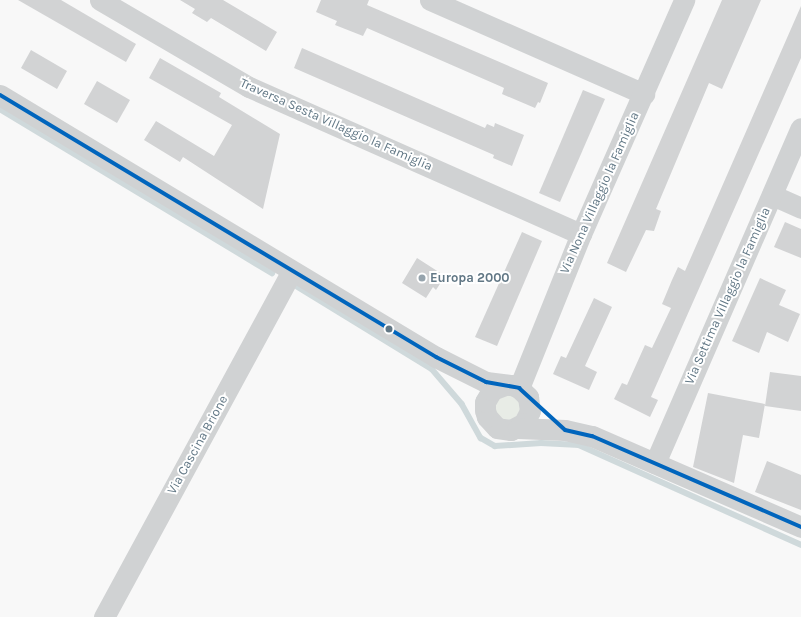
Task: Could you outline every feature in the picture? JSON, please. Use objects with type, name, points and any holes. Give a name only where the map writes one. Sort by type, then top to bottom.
[{"type":"street","name":"Traversa Sesta Villaggio la Famiglia","points":[[100,0],[248,87],[580,234]]},
{"type":"street","points":[[430,0],[644,94]]},
{"type":"street","name":"Via Nona Villaggio la Famiglia","points":[[517,390],[580,234],[644,94],[684,0]]},
{"type":"street","points":[[0,95],[291,272],[436,357],[486,382],[517,390],[565,430]]},
{"type":"street","name":"Via Settima Villaggio la Famiglia","points":[[655,463],[801,128]]},
{"type":"street","points":[[772,195],[801,208]]},
{"type":"street","name":"Via Cascina Brione","points":[[104,617],[291,272]]},
{"type":"street","points":[[436,357],[468,387],[487,417],[497,428],[504,430],[518,428],[565,430],[592,436],[801,527]]},
{"type":"street","points":[[487,417],[485,410],[488,396],[498,386],[517,390],[530,411],[524,423],[518,428]]},
{"type":"shaded area","points":[[507,394],[516,398],[520,407],[516,416],[507,420],[498,416],[494,407],[498,398]]},
{"type":"building","points":[[18,0],[61,0],[136,44],[126,62]]},
{"type":"building","points":[[180,0],[223,0],[277,32],[266,51],[211,18],[207,22],[192,13],[195,9]]},
{"type":"building","points":[[321,0],[369,0],[367,5],[548,83],[540,103],[538,102],[535,108],[502,94],[504,88],[502,87],[367,28],[363,36],[335,25],[337,21],[316,12]]},
{"type":"building","points":[[722,0],[761,0],[722,89],[709,83],[656,209],[661,211],[654,231],[646,230],[626,272],[607,263]]},
{"type":"building","points":[[801,6],[801,58],[651,397],[658,400],[650,417],[614,399],[622,383],[627,385],[645,345],[652,348],[671,308],[662,304],[672,280],[678,267],[685,271]]},
{"type":"building","points":[[302,48],[485,128],[487,124],[494,127],[495,123],[524,135],[512,166],[493,158],[494,155],[294,68]]},
{"type":"building","points":[[31,50],[67,71],[57,89],[21,68]]},
{"type":"building","points":[[160,58],[221,93],[219,97],[280,134],[263,209],[183,157],[180,162],[144,140],[156,121],[214,156],[232,125],[149,78]]},
{"type":"building","points":[[97,81],[130,100],[117,123],[84,104]]},
{"type":"building","points":[[583,90],[605,99],[560,202],[539,193]]},
{"type":"building","points":[[785,222],[801,229],[801,258],[774,247]]},
{"type":"building","points":[[522,232],[542,241],[497,346],[475,337]]},
{"type":"building","points":[[417,258],[445,276],[436,290],[433,287],[426,298],[402,283]]},
{"type":"building","points":[[760,278],[786,290],[779,305],[800,314],[788,342],[767,332],[759,353],[732,341]]},
{"type":"building","points":[[594,298],[612,307],[585,366],[597,372],[589,390],[553,374],[561,356],[566,358]]},
{"type":"building","points":[[770,372],[801,376],[801,411],[765,406]]},
{"type":"building","points":[[708,393],[765,404],[759,438],[743,435],[734,483],[693,467]]},
{"type":"building","points":[[767,461],[801,475],[801,510],[755,492]]},
{"type":"waterway","points":[[0,109],[272,273]]},
{"type":"waterway","points":[[298,287],[432,369],[462,404],[481,438],[495,446],[541,443],[579,445],[801,545]]},
{"type":"transit line","points":[[0,95],[436,357],[486,382],[519,388],[565,430],[592,436],[801,527]]},
{"type":"place","name":"Europa 2000","points":[[422,278]]}]
